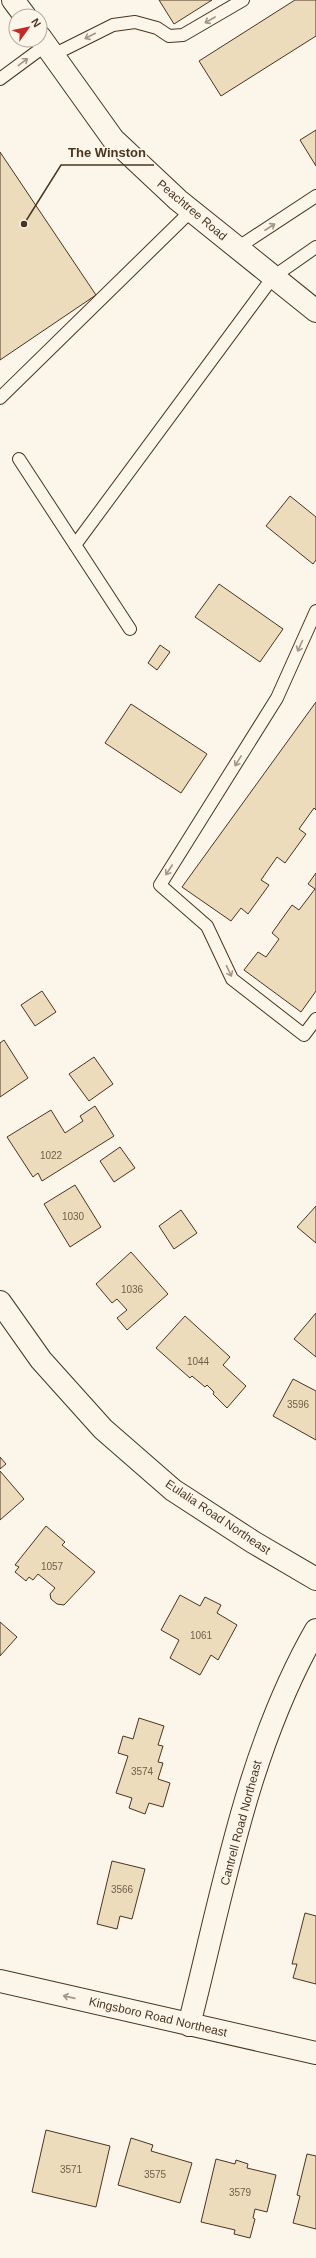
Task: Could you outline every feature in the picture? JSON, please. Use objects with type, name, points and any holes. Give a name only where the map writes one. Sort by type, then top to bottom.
[{"type":"main road","name":"Peachtree Road","points":[[47,48],[114,139],[191,211],[316,311]]},
{"type":"main road","name":"Eulalia Road Northeast","points":[[0,1302],[40,1360],[109,1434],[173,1490],[253,1542],[316,1580]]},
{"type":"main road","name":"Cantrell Road Northeast","points":[[189,2025],[237,1834],[258,1760],[294,1669],[316,1630]]},
{"type":"main road","name":"Kingsboro Road Northeast","points":[[0,1981],[316,2054]]},
{"type":"lane","points":[[48,45],[113,24],[136,22],[157,28],[169,36],[183,35],[243,0]]},
{"type":"lane","points":[[0,79],[43,48]]},
{"type":"lane","points":[[237,248],[316,196]]},
{"type":"lane","points":[[0,398],[191,211]]},
{"type":"lane","points":[[75,545],[273,277],[316,247]]},
{"type":"lane","points":[[19,460],[130,628]]},
{"type":"lane","points":[[316,611],[277,698],[160,885],[207,926],[232,979],[304,1035],[316,1019]]},
{"type":"building","points":[[159,0],[212,0],[174,24]]},
{"type":"building","points":[[295,0],[316,0],[316,36],[221,96],[199,61]]},
{"type":"building","points":[[316,130],[316,166],[300,140]]},
{"type":"building","points":[[0,152],[96,295],[0,360]]},
{"type":"building","points":[[290,496],[316,517],[316,560],[313,564],[266,526]]},
{"type":"building","points":[[219,584],[283,629],[260,662],[195,617]]},
{"type":"building","points":[[160,645],[170,652],[157,670],[148,663]]},
{"type":"building","points":[[316,702],[316,810],[314,808],[299,829],[306,834],[285,863],[277,857],[261,880],[269,885],[248,914],[241,908],[231,921],[182,887]]},
{"type":"building","points":[[131,704],[207,754],[181,793],[105,743]]},
{"type":"building","points":[[316,873],[316,991],[301,1012],[244,970],[258,952],[266,957],[279,939],[272,933],[292,905],[299,910],[315,889],[308,884]]},
{"type":"building","points":[[42,991],[56,1012],[35,1026],[21,1005]]},
{"type":"building","points":[[4,1040],[28,1078],[0,1097],[0,1043]]},
{"type":"building","points":[[94,1057],[113,1084],[89,1101],[69,1074]]},
{"type":"building","points":[[95,1106],[114,1136],[42,1181],[38,1173],[33,1177],[7,1137],[51,1110],[65,1133],[83,1121],[80,1116]]},
{"type":"building","points":[[120,1147],[135,1168],[114,1182],[100,1161]]},
{"type":"building","points":[[75,1185],[101,1227],[70,1247],[44,1204]]},
{"type":"building","points":[[316,1206],[316,1243],[297,1227]]},
{"type":"building","points":[[181,1210],[197,1233],[174,1249],[159,1226]]},
{"type":"building","points":[[131,1252],[168,1294],[127,1330],[117,1318],[127,1310],[117,1299],[112,1303],[96,1284]]},
{"type":"building","points":[[316,1313],[316,1357],[294,1339]]},
{"type":"building","points":[[185,1316],[230,1357],[223,1365],[246,1386],[227,1408],[213,1394],[214,1392],[207,1385],[205,1387],[192,1376],[190,1378],[156,1348]]},
{"type":"building","points":[[293,1379],[316,1391],[316,1440],[273,1416]]},
{"type":"building","points":[[0,1457],[6,1464],[0,1469]]},
{"type":"building","points":[[0,1471],[24,1499],[0,1520]]},
{"type":"building","points":[[46,1526],[65,1542],[62,1545],[95,1572],[64,1605],[57,1604],[51,1599],[50,1594],[55,1588],[38,1574],[33,1580],[29,1577],[26,1581],[15,1572],[19,1567],[15,1565]]},
{"type":"building","points":[[180,1595],[200,1606],[205,1597],[221,1605],[217,1613],[237,1625],[218,1660],[211,1655],[200,1675],[170,1658],[179,1640],[161,1630]]},
{"type":"building","points":[[0,1622],[17,1637],[0,1656]]},
{"type":"building","points":[[139,1718],[164,1726],[158,1745],[163,1746],[158,1762],[163,1763],[158,1779],[170,1783],[163,1807],[149,1803],[145,1814],[129,1808],[132,1798],[116,1793],[128,1756],[118,1753],[123,1736],[133,1739]]},
{"type":"building","points":[[112,1861],[145,1869],[132,1919],[120,1916],[117,1929],[97,1924]]},
{"type":"building","points":[[305,1913],[316,1916],[316,1984],[293,1978],[297,1964],[292,1964]]},
{"type":"building","points":[[46,2130],[110,2146],[96,2207],[32,2192]]},
{"type":"building","points":[[131,2138],[153,2145],[151,2151],[192,2163],[180,2203],[118,2185]]},
{"type":"building","points":[[307,2154],[316,2156],[316,2229],[293,2223],[300,2196],[297,2195]]},
{"type":"building","points":[[216,2159],[235,2164],[236,2160],[248,2164],[247,2168],[276,2175],[267,2212],[255,2209],[253,2218],[255,2219],[250,2238],[234,2234],[235,2230],[201,2222]]},
{"type":"place","name":"The Winston","points":[[24,224]]}]
